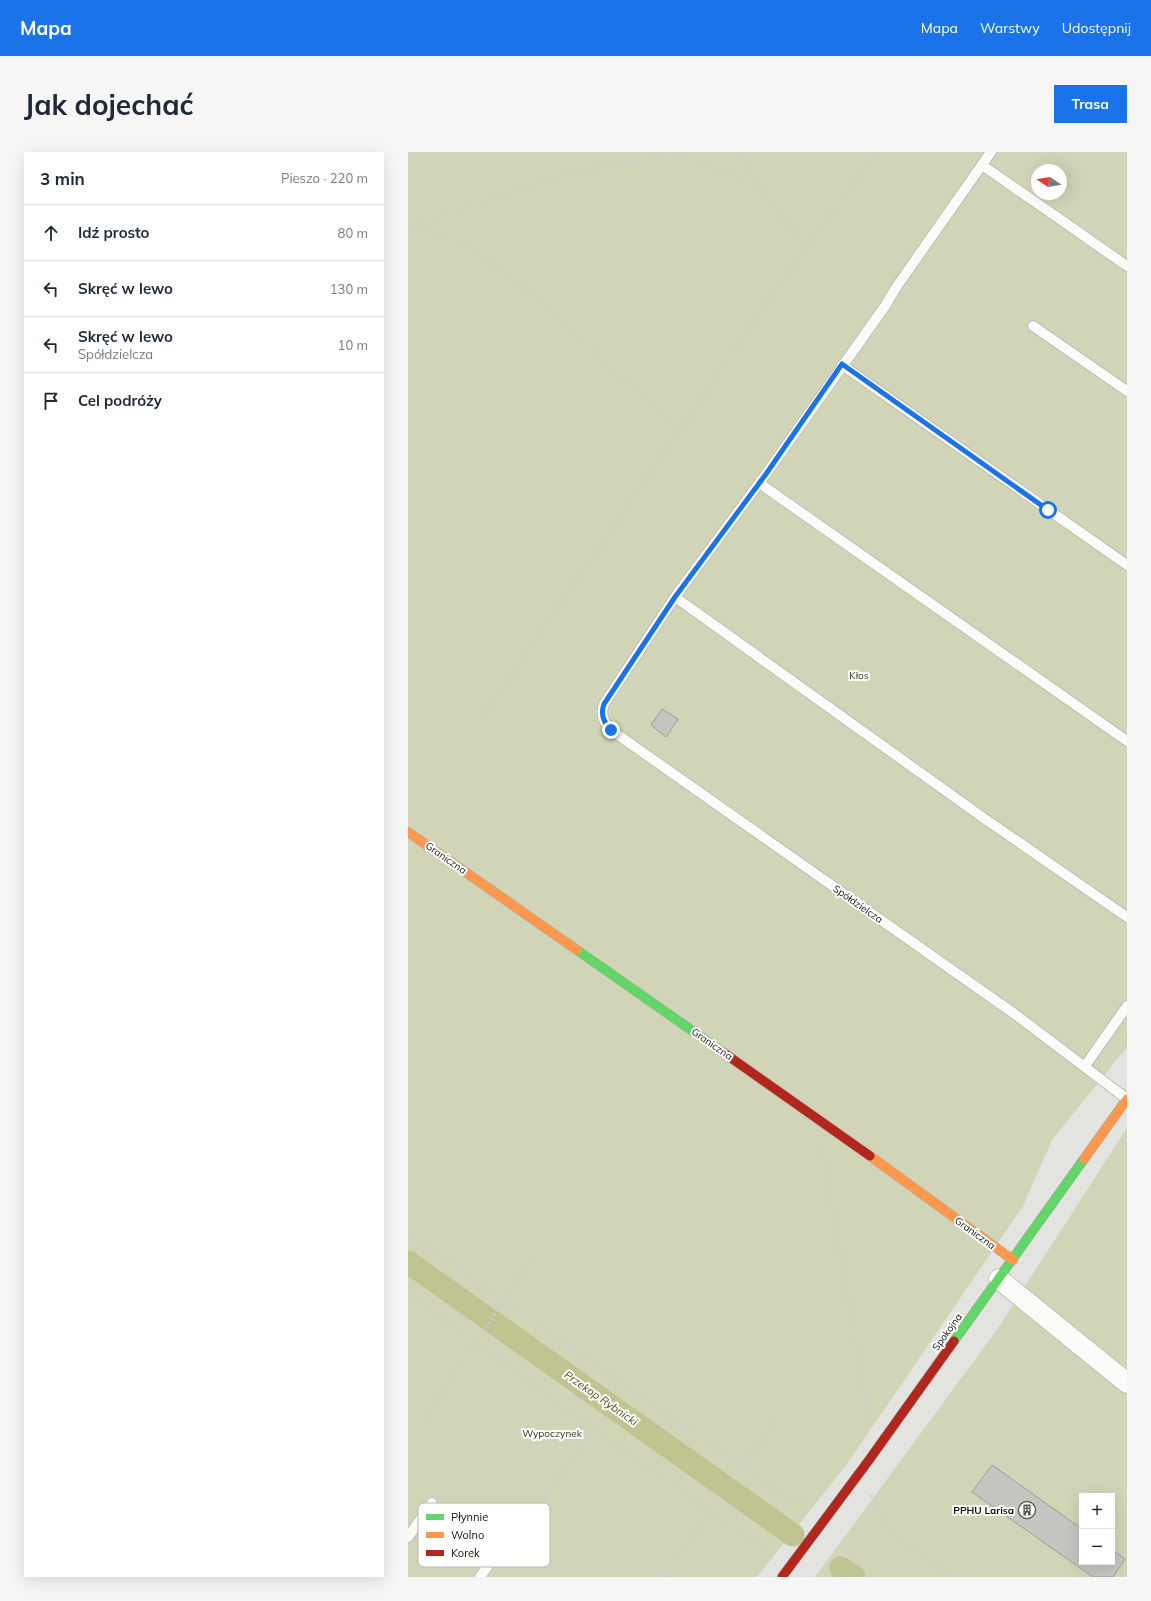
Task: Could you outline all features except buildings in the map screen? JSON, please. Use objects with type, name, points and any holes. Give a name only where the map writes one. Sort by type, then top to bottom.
[{"type":"street","name":"Graniczna","points":[[408,832],[816,1117],[1013,1260]]},
{"type":"street","name":"Spokojna","points":[[782,1577],[870,1460],[1127,1099]]},
{"type":"street","points":[[999,1279],[1127,1383]]},
{"type":"lane","points":[[991,152],[895,289],[885,306],[842,364],[759,483],[675,597],[985,819],[1127,917]]},
{"type":"lane","points":[[982,165],[1127,266]]},
{"type":"lane","points":[[1033,326],[1127,391]]},
{"type":"lane","points":[[842,364],[1127,565]]},
{"type":"lane","points":[[759,483],[1127,741]]},
{"type":"lane","name":"Spółdzielcza","points":[[675,597],[604,704],[602,715],[604,721],[611,730],[856,902],[1085,1066],[1127,1099]]},
{"type":"lane","points":[[1085,1066],[1127,1006]]},
{"type":"lane","points":[[408,1537],[418,1523]]},
{"type":"lane","points":[[480,1577],[487,1567]]},
{"type":"path","points":[[738,152],[769,202],[806,246]]},
{"type":"path","points":[[484,716],[806,246],[877,152]]},
{"type":"path","points":[[408,228],[573,172],[677,155],[760,186]]},
{"type":"path","points":[[413,227],[463,243],[522,286],[654,406],[679,431]]},
{"type":"path","points":[[822,1148],[866,1405],[871,1496],[891,1533],[952,1577]]},
{"type":"path","points":[[408,1234],[777,1491],[828,1516]]},
{"type":"path","points":[[424,1419],[534,1256]]},
{"type":"path","points":[[408,1294],[788,1569]]},
{"type":"path","points":[[742,1467],[777,1420]]},
{"type":"path","points":[[542,1503],[593,1428]]},
{"type":"path","points":[[666,1577],[709,1511]]},
{"type":"green space","points":[[408,152],[1127,152],[1127,1047],[1052,1140],[1023,1206],[847,1464],[757,1577],[408,1577]]},
{"type":"green space","points":[[1127,1128],[1127,1577],[815,1577],[996,1331]]},
{"type":"waterway","name":"Przekop Rybnicki","points":[[408,1262],[793,1535]]},
{"type":"waterway","name":"Przekop Rybnicki","points":[[841,1568],[854,1577]]},
{"type":"traffic: fast","points":[[577,950],[724,1053]]},
{"type":"traffic: fast","points":[[954,1341],[1084,1159]]},
{"type":"traffic: slow","points":[[408,832],[577,950]]},
{"type":"traffic: slow","points":[[1084,1159],[1127,1099]]},
{"type":"traffic: slow","points":[[870,1156],[1013,1260]]},
{"type":"traffic: jam","points":[[724,1053],[870,1156]]},
{"type":"traffic: jam","points":[[782,1577],[869,1460],[954,1341]]},
{"type":"place","name":"PPHU Larisa","points":[[1027,1510]]},
{"type":"route","points":[[611,730],[604,721],[602,715],[604,704],[675,597],[766,474],[842,364],[1048,510]]},
{"type":"park label","name":"Kłos","points":[[859,675]]},
{"type":"park label","name":"Wypoczynek","points":[[552,1433]]}]
